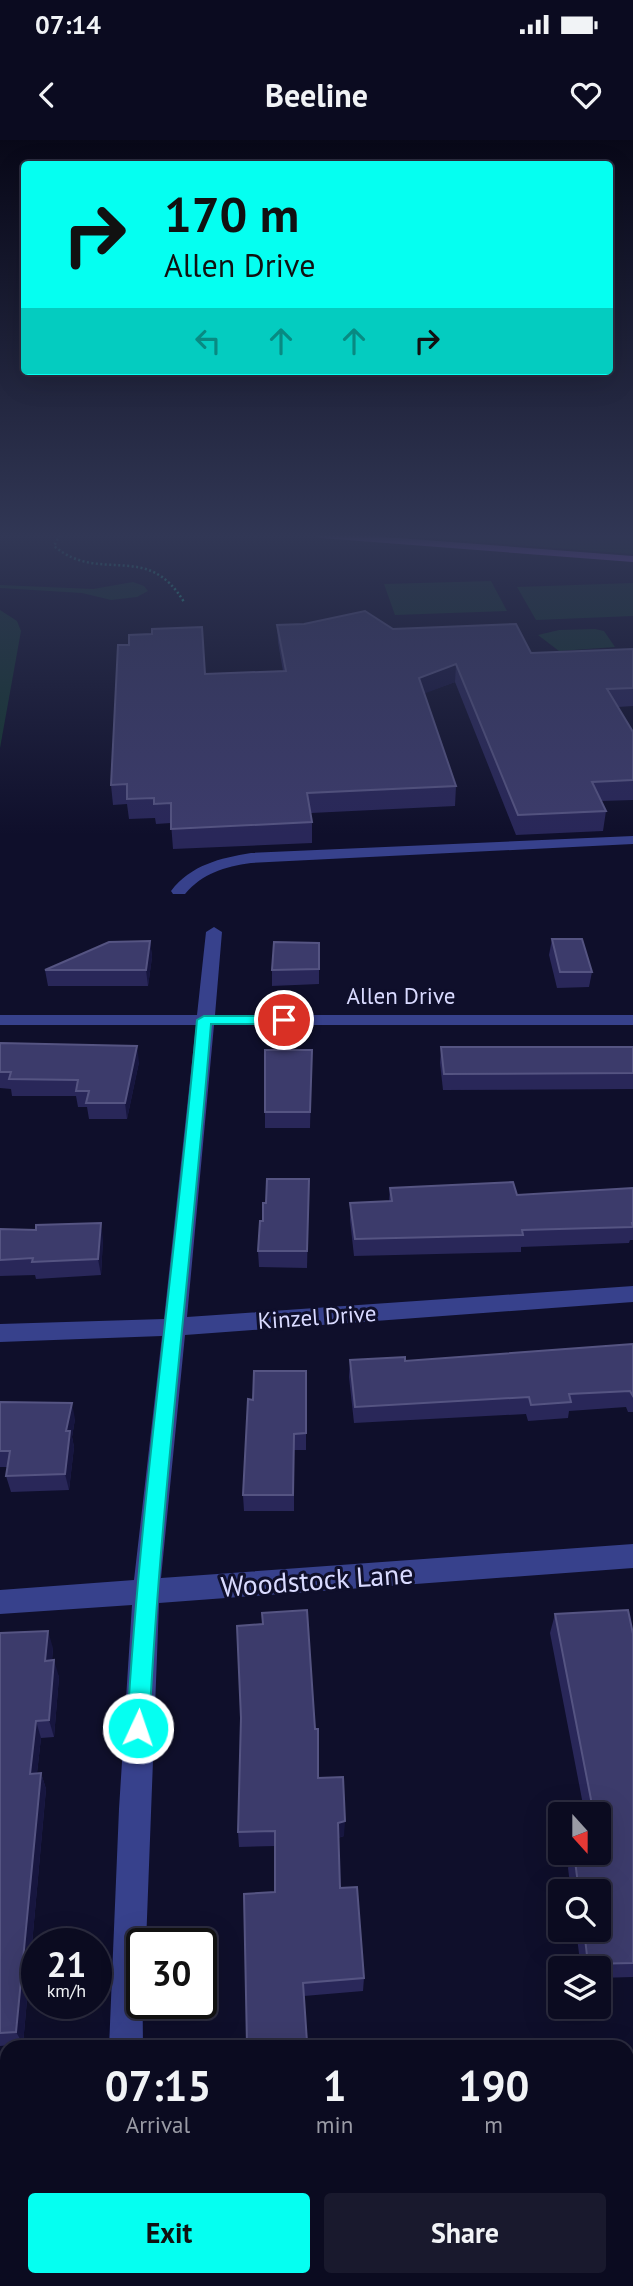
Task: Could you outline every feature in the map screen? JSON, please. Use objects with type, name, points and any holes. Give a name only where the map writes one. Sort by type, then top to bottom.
[{"type":"street","points":[[178,891],[198,872],[213,865],[251,858],[633,840]]},
{"type":"street","points":[[126,2040],[134,1809],[146,1593],[189,1196],[214,932]]},
{"type":"street","name":"Allen Drive","points":[[0,1020],[633,1020]]},
{"type":"street","name":"Kinzel Drive","points":[[0,1333],[173,1327],[633,1294]]},
{"type":"street","name":"Woodstock Lane","points":[[0,1602],[633,1556]]},
{"type":"green space","points":[[0,635],[20,635],[0,748]]},
{"type":"green space","points":[[538,635],[607,635],[615,647],[559,651]]},
{"type":"building","points":[[129,635],[203,635],[205,674],[286,671],[279,635],[522,635],[531,653],[633,649],[633,688],[607,689],[633,732],[633,780],[592,782],[606,811],[518,815],[456,664],[419,678],[456,786],[307,793],[312,822],[171,829],[171,803],[154,804],[154,798],[127,799],[127,784],[111,785],[118,645],[129,645]]},
{"type":"building","points":[[552,939],[582,939],[592,972],[560,972]]},
{"type":"building","points":[[150,941],[146,970],[45,970],[109,942]]},
{"type":"building","points":[[274,942],[319,943],[319,969],[272,970]]},
{"type":"building","points":[[0,1043],[137,1046],[125,1103],[86,1103],[89,1091],[76,1091],[78,1080],[9,1079],[11,1072],[0,1072]]},
{"type":"building","points":[[441,1047],[633,1047],[633,1073],[444,1074]]},
{"type":"building","points":[[265,1050],[312,1050],[310,1112],[265,1112]]},
{"type":"building","points":[[267,1179],[309,1179],[307,1251],[258,1251]]},
{"type":"building","points":[[513,1182],[517,1195],[633,1188],[633,1227],[522,1230],[523,1235],[355,1239],[350,1203],[392,1201],[390,1188]]},
{"type":"building","points":[[101,1223],[98,1259],[32,1262],[33,1258],[0,1260],[0,1229],[36,1230],[36,1225]]},
{"type":"building","points":[[633,1344],[633,1396],[630,1391],[569,1394],[571,1402],[531,1405],[529,1397],[355,1407],[350,1360],[405,1357],[405,1361]]},
{"type":"building","points":[[254,1371],[306,1371],[306,1433],[294,1434],[293,1495],[243,1495],[248,1399],[253,1400]]},
{"type":"building","points":[[0,1402],[72,1403],[66,1431],[70,1431],[65,1474],[6,1476],[10,1451],[0,1451]]},
{"type":"building","points":[[307,1610],[315,1729],[318,1729],[318,1778],[343,1777],[345,1821],[338,1823],[340,1888],[357,1887],[364,1978],[303,1983],[307,2040],[247,2040],[244,1894],[275,1892],[275,1831],[238,1832],[241,1718],[237,1626],[263,1624],[262,1613]]},
{"type":"building","points":[[628,1610],[633,1634],[633,1963],[611,1963],[611,1956],[587,1956],[585,1942],[611,1942],[611,1879],[577,1879],[576,1866],[611,1866],[611,1802],[591,1802],[555,1614]]},
{"type":"building","points":[[48,1631],[45,1661],[54,1660],[49,1720],[36,1721],[30,1774],[41,1773],[26,1928],[21,1928],[21,1980],[16,2032],[0,2033],[0,1633]]},
{"type":"route","points":[[138,1728],[146,1593],[189,1196],[204,1020],[284,1020]]}]
